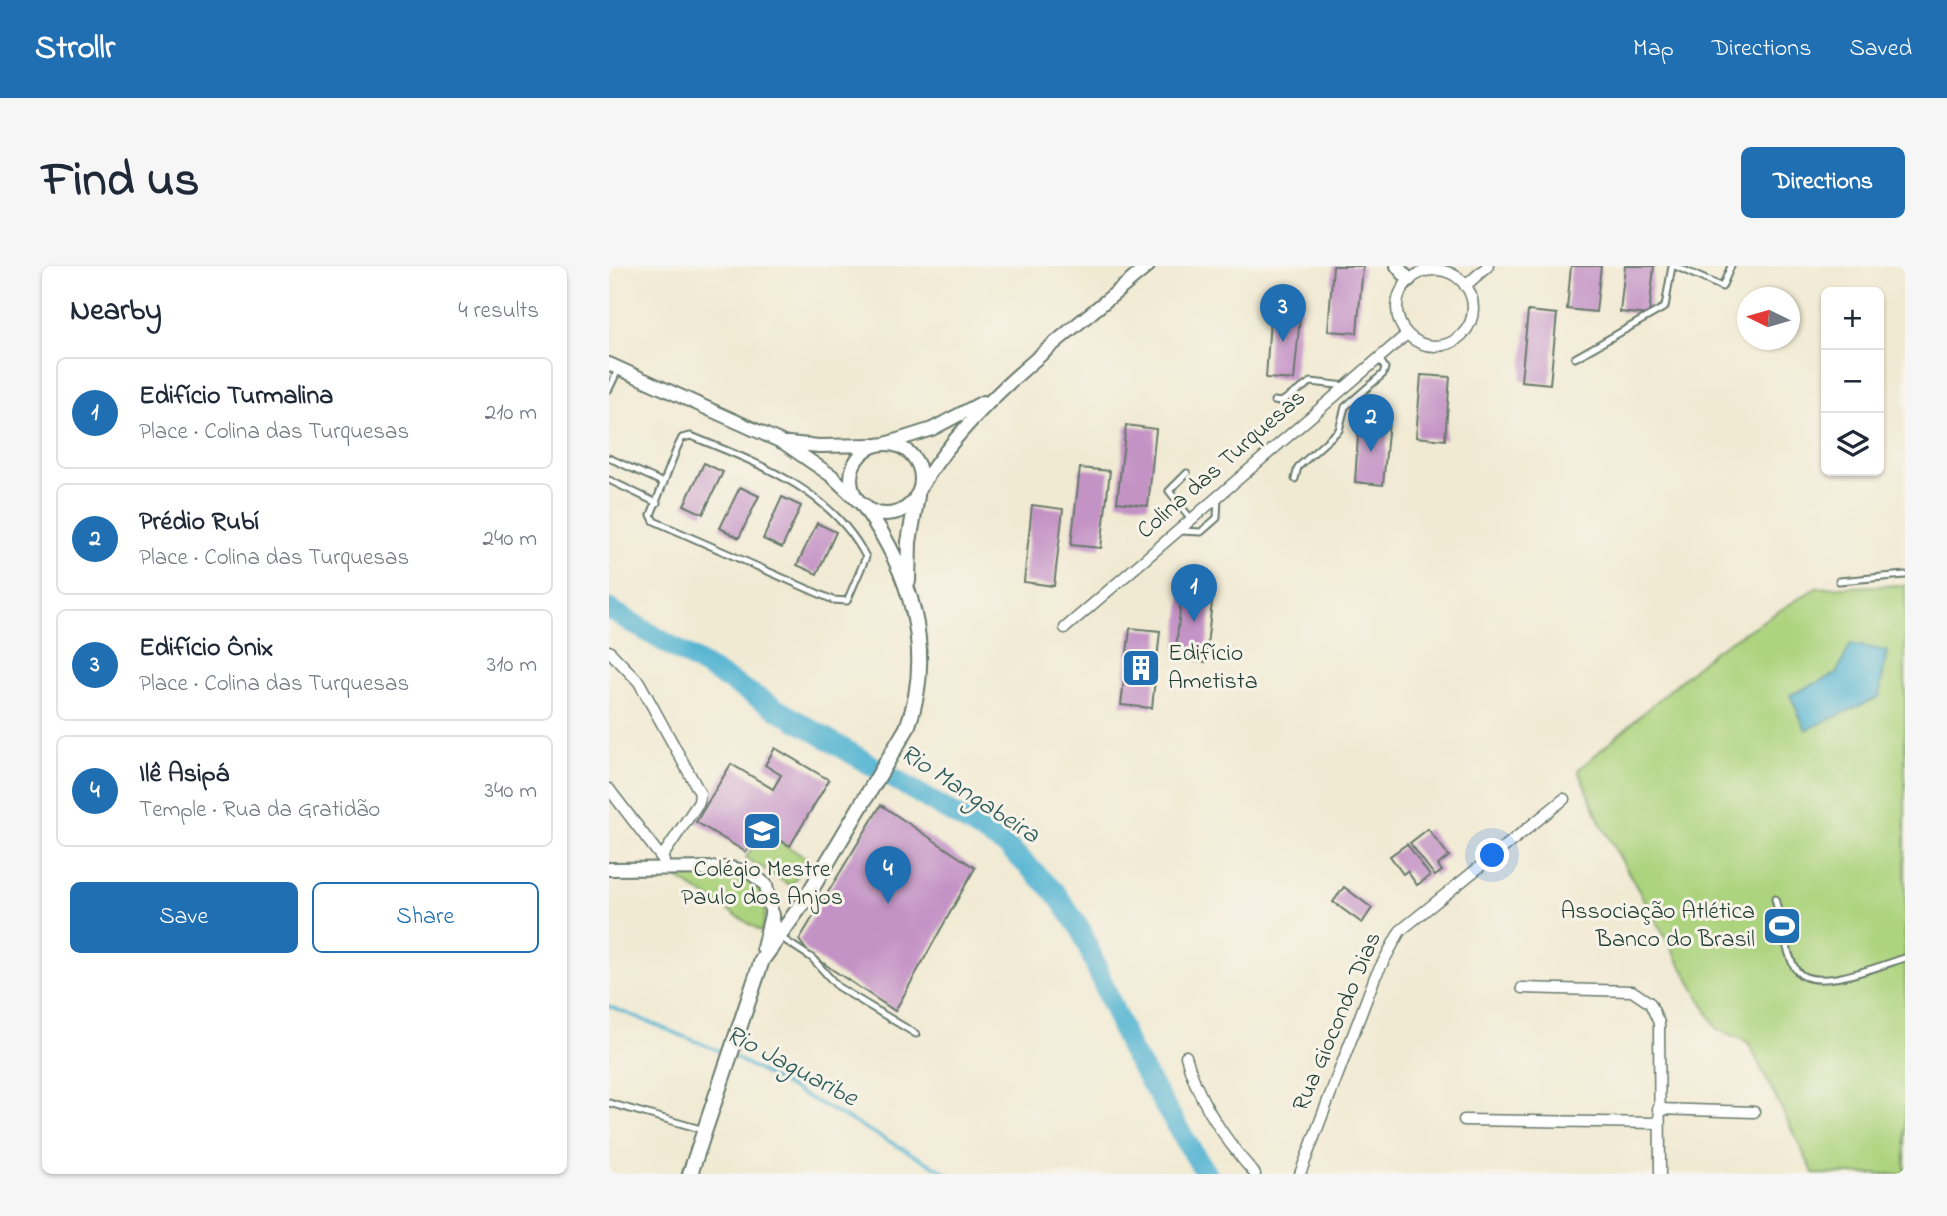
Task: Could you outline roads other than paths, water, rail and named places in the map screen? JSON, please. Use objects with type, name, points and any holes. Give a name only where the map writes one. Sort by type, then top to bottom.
[{"type":"main road","points":[[909,593],[909,542],[918,492]]},
{"type":"main road","points":[[762,960],[805,900],[907,728],[919,689],[920,649],[909,593],[890,546],[862,504]]},
{"type":"main road","points":[[690,1174],[762,960],[772,915]]},
{"type":"street","points":[[614,367],[784,443],[832,476],[862,504],[882,514],[893,513],[911,504],[945,450],[996,396],[1148,266]]},
{"type":"street","points":[[1397,266],[1409,280]]},
{"type":"street","points":[[1465,286],[1488,266]]},
{"type":"street","points":[[1432,271],[1445,272],[1465,286],[1471,297],[1470,322],[1454,341],[1429,346],[1407,334],[1401,326],[1397,307],[1399,297],[1409,280],[1432,271]]},
{"type":"street","name":"Colina das Turquesas","points":[[1065,628],[1407,334]]},
{"type":"street","points":[[862,504],[853,491],[853,468],[867,449],[932,429],[996,396]]},
{"type":"street","points":[[784,443],[819,446],[893,444],[910,453],[920,469],[918,492]]},
{"type":"street","points":[[609,652],[639,682],[700,793],[699,802],[665,862]]},
{"type":"street","points":[[609,789],[665,862]]},
{"type":"street","name":"Rua Giocondo Dias","points":[[1301,1172],[1375,977],[1400,931],[1564,799]]},
{"type":"street","points":[[609,869],[665,862],[731,868],[751,873],[766,885],[778,935]]},
{"type":"street","points":[[1522,988],[1632,991],[1650,1003],[1659,1023],[1660,1174]]},
{"type":"street","points":[[1186,1056],[1194,1081],[1223,1131],[1255,1174]]},
{"type":"street","points":[[1658,1109],[1754,1112]]},
{"type":"street","points":[[1464,1120],[1658,1123]]},
{"type":"lane","points":[[1575,358],[1665,307],[1673,266],[1722,288],[1731,266]]},
{"type":"lane","points":[[1296,479],[1297,469],[1339,430],[1342,411],[1383,374],[1385,368],[1379,358]]},
{"type":"lane","points":[[609,390],[614,367]]},
{"type":"lane","points":[[1274,401],[1281,402],[1311,382],[1347,386],[1358,396]]},
{"type":"lane","points":[[691,436],[810,492],[839,520],[863,552],[866,562],[851,596],[846,601],[834,600],[660,524],[652,518],[657,503],[682,438],[691,436]]},
{"type":"lane","points":[[609,458],[664,483]]},
{"type":"lane","points":[[1187,473],[1169,491],[1191,519]]},
{"type":"lane","points":[[609,480],[657,503]]},
{"type":"lane","points":[[1177,531],[1201,532],[1217,518],[1218,496]]},
{"type":"lane","points":[[1839,581],[1905,575]]},
{"type":"lane","points":[[1775,899],[1797,972],[1807,978],[1817,981],[1832,979],[1905,958]]},
{"type":"lane","points":[[778,935],[812,958],[838,987],[916,1034]]},
{"type":"lane","points":[[609,1103],[703,1130]]},
{"type":"water","points":[[1851,644],[1887,651],[1879,697],[1806,730],[1790,695],[1836,674]]},
{"type":"waterway","name":"Rio Mangabeira","points":[[609,609],[1007,846],[1055,892],[1081,930],[1130,1049],[1206,1174]]},
{"type":"waterway","name":"Rio Jaguaribe","points":[[609,1006],[727,1054]]},
{"type":"waterway","name":"Rio Jaguaribe","points":[[734,1057],[949,1174]]},
{"type":"place","name":"Edifício Ônix","points":[[1283,342]]},
{"type":"place","name":"Prédio Rubí","points":[[1371,452]]},
{"type":"place","name":"Edifício Turmalina","points":[[1194,622]]},
{"type":"place","name":"Edifício Ametista","points":[[1141,668]]},
{"type":"place","name":"Colégio Mestre Paulo dos Anjos","points":[[762,831]]},
{"type":"place","name":"Ilê Asipá","points":[[888,904]]},
{"type":"place","name":"Associação Atlética Banco do Brasil","points":[[1782,926]]}]
